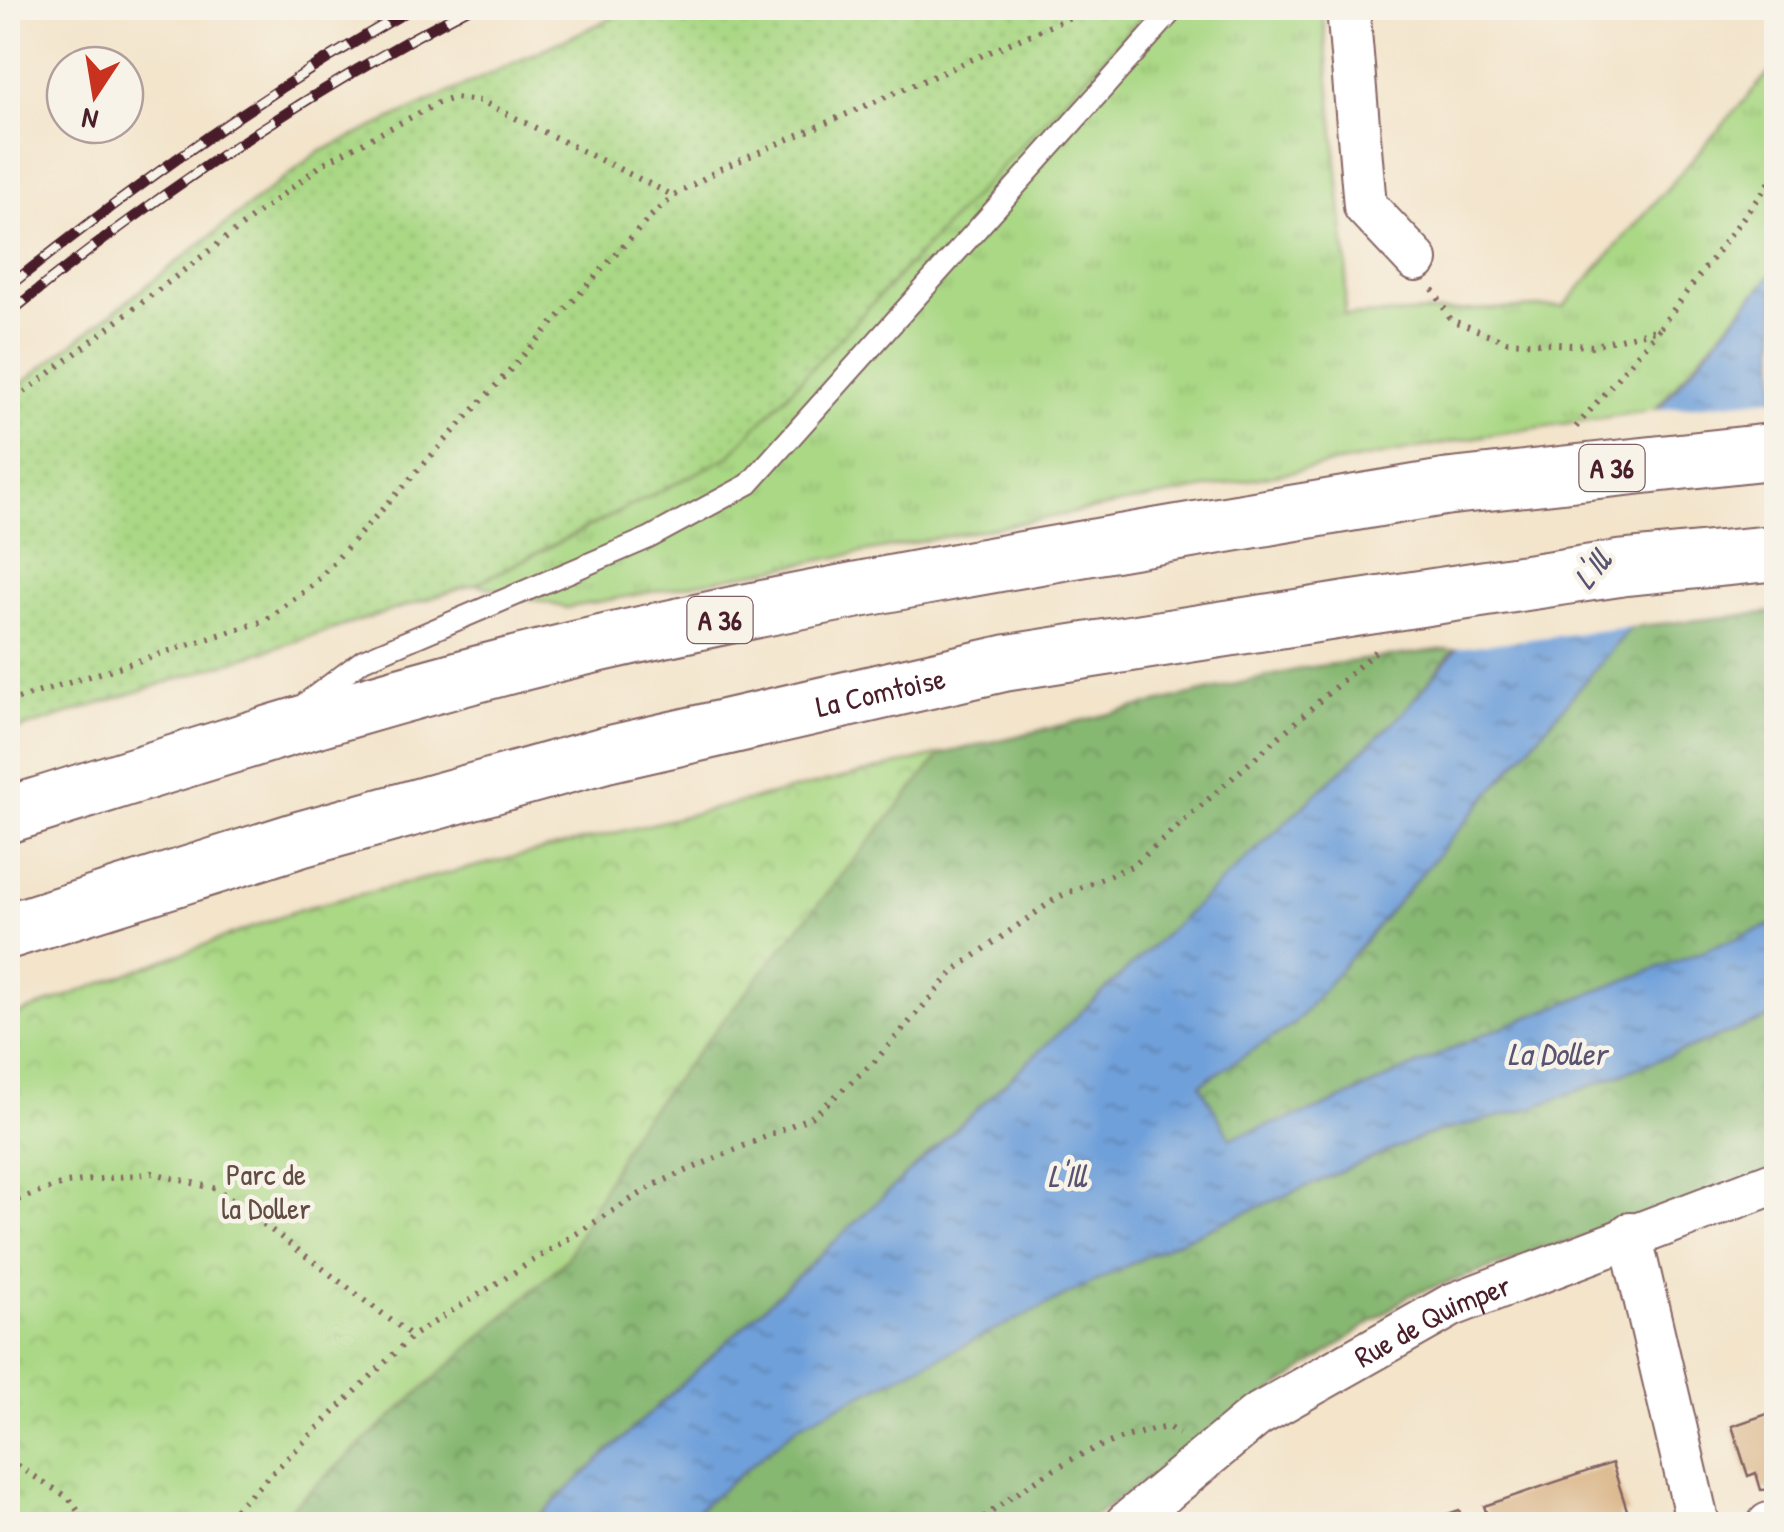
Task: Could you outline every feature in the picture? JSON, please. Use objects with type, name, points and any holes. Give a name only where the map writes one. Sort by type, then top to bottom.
[{"type":"highway","name":"A 36","points":[[8,815],[258,738],[593,646],[998,564],[1447,487],[1776,451]]},
{"type":"highway","name":"La Comtoise","points":[[8,931],[301,839],[604,755],[1006,663],[1367,626],[1622,568],[1776,553]]},
{"type":"street","points":[[1348,8],[1365,206],[1416,260]]},
{"type":"street","name":"Rue de Quimper","points":[[1126,1524],[1256,1416],[1452,1306],[1630,1234],[1776,1182]]},
{"type":"street","points":[[1630,1234],[1698,1524]]},
{"type":"street","points":[[1769,1524],[1776,1522]]},
{"type":"lane","points":[[258,738],[363,660],[649,538],[749,484],[1174,8]]},
{"type":"path","points":[[8,702],[264,621],[284,610],[313,585],[586,285],[674,196],[720,169],[1091,8]]},
{"type":"path","points":[[8,405],[324,163],[454,98],[481,102],[674,196]]},
{"type":"path","points":[[1574,429],[1659,329],[1776,174]]},
{"type":"path","points":[[1416,260],[1451,320],[1506,341],[1592,346],[1659,329]]},
{"type":"path","points":[[220,1524],[412,1336],[656,1184],[814,1116],[875,1061],[956,969],[1058,897],[1134,865],[1358,671],[1367,626]]},
{"type":"path","points":[[8,1203],[66,1183],[153,1172],[217,1189],[412,1336]]},
{"type":"path","points":[[975,1524],[1046,1471],[1118,1436],[1168,1427],[1210,1452]]},
{"type":"path","points":[[8,1460],[69,1498],[87,1524]]},
{"type":"green space","points":[[634,8],[1150,8],[728,457],[475,584],[8,733],[8,394],[317,153]]},
{"type":"green space","points":[[1134,8],[1322,8],[1347,266],[1344,316],[1564,306],[1776,64],[1776,269],[1654,410],[1488,435],[566,608],[476,584],[728,457]]},
{"type":"green space","points":[[1776,612],[1776,923],[1487,1033],[1320,1109],[1230,1138],[1200,1084],[1294,1024],[1631,627]]},
{"type":"green space","points":[[1455,648],[1402,714],[531,1524],[273,1524],[566,1260],[631,1132],[941,754],[1304,668]]},
{"type":"green space","name":"Parc de la Doller","points":[[941,754],[632,1132],[566,1260],[273,1524],[8,1524],[8,1018],[304,908]]},
{"type":"green space","points":[[1776,1015],[1776,1173],[1410,1295],[1083,1524],[681,1524],[799,1425],[1168,1246],[1424,1136],[1535,1107]]},
{"type":"water","name":"L'Ill","points":[[1776,269],[1776,446],[1631,627],[1294,1024],[1200,1084],[1230,1138],[1320,1109],[1487,1033],[1776,923],[1776,1015],[1535,1107],[1424,1136],[1168,1246],[799,1425],[681,1524],[531,1524],[1402,714]]},
{"type":"pier","points":[[1776,398],[1776,454],[1638,626],[1448,649],[1646,411]]},
{"type":"building","points":[[1776,1411],[1776,1489],[1761,1490],[1756,1473],[1748,1476],[1732,1426]]},
{"type":"building","points":[[1612,1463],[1628,1513],[1619,1515],[1622,1524],[1490,1524],[1484,1506]]},
{"type":"building","points":[[1459,1510],[1464,1524],[1419,1524]]},
{"type":"railway","points":[[8,287],[205,139],[307,71],[413,8]]},
{"type":"railway","points":[[8,314],[117,229],[231,149],[348,75],[469,8]]},
{"type":"water label","name":"La Doller","points":[[1557,1053]]}]
